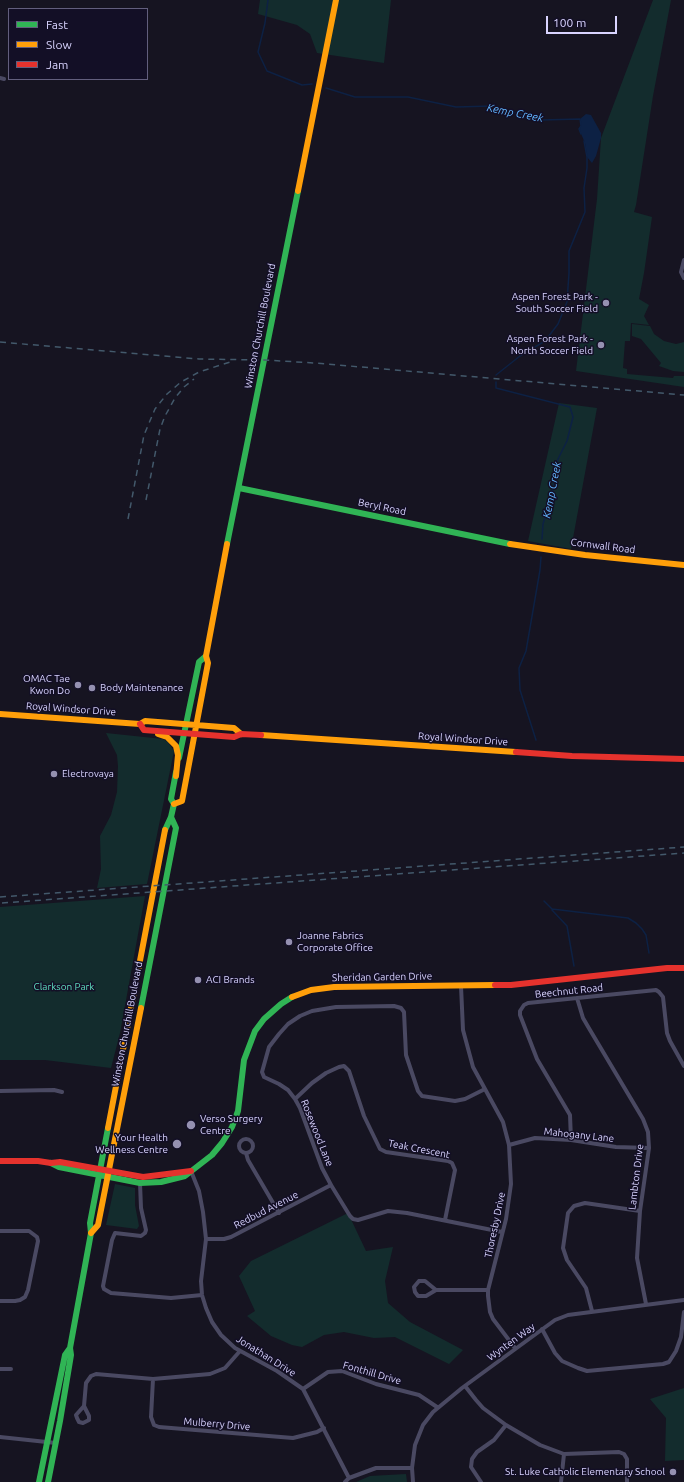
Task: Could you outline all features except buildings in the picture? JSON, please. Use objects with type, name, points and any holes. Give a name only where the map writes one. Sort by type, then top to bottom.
[{"type":"main road","name":"Winston Churchill Boulevard","points":[[174,804],[182,801],[208,663],[206,656],[230,528],[336,0]]},
{"type":"main road","name":"Beryl Road","points":[[239,488],[521,546]]},
{"type":"main road","name":"Cornwall Road","points":[[521,546],[585,555],[684,565]]},
{"type":"main road","name":"Winston Churchill Boulevard","points":[[48,1482],[56,1443],[71,1355],[70,1348],[91,1233],[90,1223],[166,827],[171,817],[174,804],[171,799],[199,662],[206,656]]},
{"type":"main road","name":"Royal Windsor Drive","points":[[0,714],[140,724],[145,721],[186,724],[234,728],[241,734]]},
{"type":"main road","points":[[140,724],[144,730],[147,730],[151,734],[164,735],[174,742],[178,755],[176,776]]},
{"type":"main road","name":"Royal Windsor Drive","points":[[147,730],[234,737],[241,734],[572,756],[684,759]]},
{"type":"main road","name":"Winston Churchill Boulevard","points":[[91,1233],[98,1225],[176,828],[171,817]]},
{"type":"main road","name":"Sheridan Garden Drive","points":[[108,1174],[140,1183],[156,1183],[185,1176],[212,1155],[222,1143],[232,1126],[238,1111],[243,1069],[249,1044],[256,1031],[264,1019],[280,1004],[302,993],[321,988],[510,985],[660,968],[684,968]]},
{"type":"main road","points":[[0,1161],[38,1161],[51,1163],[59,1167],[108,1174]]},
{"type":"main road","name":"Sheridan Garden Drive","points":[[108,1174],[143,1177],[168,1176],[183,1170],[192,1171]]},
{"type":"main road","name":"Winston Churchill Boulevard","points":[[39,1482],[65,1355],[70,1348]]},
{"type":"street","points":[[684,260],[682,272],[684,278]]},
{"type":"street","name":"Thoresby Drive","points":[[462,986],[462,1019],[465,1039],[473,1067],[503,1122],[509,1145],[511,1184],[502,1232],[488,1290],[490,1312],[493,1319],[515,1348]]},
{"type":"street","name":"Beechnut Road","points":[[571,1140],[570,1115],[537,1059],[520,1015],[520,1011],[524,1005],[528,1003],[651,989],[656,990],[663,997],[667,1033],[684,1066]]},
{"type":"street","name":"Lambton Drive","points":[[576,998],[590,1030],[643,1119],[648,1132],[649,1148],[640,1211],[637,1258],[646,1304]]},
{"type":"street","name":"Rosewood Lane","points":[[485,1089],[465,1099],[456,1101],[422,1096],[418,1091],[406,1055],[405,1016],[401,1008],[394,1006],[336,1007],[312,1011],[300,1016],[288,1024],[269,1047],[263,1066],[263,1076],[288,1090],[295,1099],[300,1108],[322,1168],[353,1219],[358,1220],[388,1211],[407,1213],[502,1232]]},
{"type":"street","name":"Teak Crescent","points":[[295,1099],[312,1083],[326,1073],[344,1066],[349,1071],[364,1116],[380,1149],[386,1152],[448,1161],[452,1163],[455,1170],[445,1220]]},
{"type":"street","points":[[0,1091],[54,1090],[62,1092]]},
{"type":"street","name":"Mahogany Lane","points":[[509,1145],[535,1138],[571,1140],[616,1147],[649,1148]]},
{"type":"street","points":[[246,1153],[248,1160],[279,1212]]},
{"type":"street","name":"Jonathan Drive","points":[[192,1171],[202,1202],[206,1239],[201,1281],[202,1295],[212,1322],[221,1335],[240,1351],[277,1371],[303,1389],[349,1478]]},
{"type":"street","points":[[140,1183],[141,1208],[146,1230],[141,1236],[115,1233],[112,1240],[103,1286],[104,1289],[111,1293],[171,1298],[202,1295]]},
{"type":"street","name":"Redbud Avenue","points":[[206,1239],[232,1237],[331,1185]]},
{"type":"street","points":[[592,1311],[586,1288],[567,1260],[562,1248],[568,1213],[574,1206],[584,1203],[640,1211]]},
{"type":"street","points":[[0,1231],[29,1231],[37,1237],[38,1241],[30,1283],[25,1297],[15,1301],[0,1301]]},
{"type":"street","points":[[436,1290],[427,1282],[422,1280],[417,1282],[414,1287],[416,1294],[421,1297],[426,1296],[436,1290],[488,1290]]},
{"type":"street","name":"Wynten Way","points":[[413,1482],[413,1454],[418,1437],[425,1422],[437,1407],[515,1348],[555,1320],[568,1315],[592,1311],[684,1300]]},
{"type":"street","points":[[542,1329],[555,1353],[562,1362],[587,1371],[663,1364],[669,1362],[676,1351],[681,1337],[684,1312]]},
{"type":"street","points":[[84,1406],[86,1383],[91,1376],[96,1374],[153,1380],[210,1374],[225,1368],[240,1351]]},
{"type":"street","points":[[0,1369],[11,1369]]},
{"type":"street","name":"Fonthill Drive","points":[[303,1389],[328,1372],[342,1372],[376,1384],[419,1395],[437,1407]]},
{"type":"street","name":"Mulberry Drive","points":[[153,1380],[150,1417],[154,1425],[158,1427],[293,1438],[317,1432],[324,1428]]},
{"type":"street","points":[[465,1386],[483,1408],[506,1425],[540,1445],[564,1454],[619,1452],[624,1454],[627,1459],[626,1482]]},
{"type":"street","points":[[481,1482],[471,1468],[472,1459],[477,1452],[494,1440],[506,1425]]},
{"type":"street","points":[[0,1437],[56,1443]]},
{"type":"street","points":[[561,1482],[564,1454]]},
{"type":"street","points":[[344,1482],[349,1478],[376,1468],[412,1468]]},
{"type":"green space","points":[[260,0],[391,0],[384,63],[317,53],[310,34],[297,25],[258,14]]},
{"type":"green space","points":[[653,0],[671,0],[653,96],[634,212],[652,217],[639,299],[649,305],[644,316],[649,325],[631,323],[630,341],[625,341],[623,368],[627,369],[627,374],[673,378],[674,376],[684,376],[684,387],[576,371],[597,199],[601,138]]},
{"type":"green space","points":[[632,324],[650,326],[654,334],[664,341],[676,344],[684,342],[684,372],[673,371],[659,366],[661,363],[641,339],[632,336]]},
{"type":"green space","points":[[559,403],[597,408],[571,549],[528,541]]},
{"type":"green space","points":[[106,733],[163,739],[168,742],[174,751],[147,884],[97,888],[101,869],[100,836],[111,815],[117,792],[117,755]]},
{"type":"green space","name":"Clarkson Park","points":[[145,896],[120,1033],[111,1068],[45,1060],[0,1060],[0,907]]},
{"type":"green space","points":[[115,1184],[135,1188],[135,1205],[139,1226],[137,1229],[106,1225]]},
{"type":"green space","points":[[348,1213],[366,1251],[393,1247],[385,1281],[388,1303],[410,1322],[463,1350],[449,1364],[395,1337],[374,1338],[344,1332],[324,1335],[302,1347],[292,1345],[271,1336],[247,1316],[255,1311],[239,1276],[251,1261]]},
{"type":"green space","points":[[684,1388],[684,1460],[665,1461],[666,1418],[650,1399]]},
{"type":"green space","points":[[406,1474],[407,1482],[356,1482],[370,1476]]},
{"type":"water","points":[[586,114],[591,115],[601,133],[596,156],[592,163],[587,157],[585,143],[579,129],[581,126],[580,119]]},
{"type":"waterway","name":"Kemp Creek","points":[[268,0],[265,23],[258,52],[267,71],[302,85],[312,84]]},
{"type":"waterway","name":"Kemp Creek","points":[[326,88],[355,97],[408,97],[456,107],[492,106],[541,120],[580,119],[581,126],[579,129],[581,134]]},
{"type":"waterway","name":"Kemp Creek","points":[[496,375],[520,356],[545,341],[558,324],[567,302],[569,251],[585,212],[584,188],[587,157],[584,141]]},
{"type":"waterway","name":"Kemp Creek","points":[[496,382],[496,388],[570,407],[573,417],[567,441],[558,459],[552,494],[543,524],[542,539]]},
{"type":"waterway","name":"Kemp Creek","points":[[536,740],[520,690],[519,668],[526,651],[541,557]]},
{"type":"waterway","points":[[544,901],[552,909],[628,918],[636,923],[646,935],[649,953]]},
{"type":"waterway","points":[[552,910],[567,926],[574,966]]},
{"type":"railway","points":[[0,342],[199,359],[264,360],[315,363],[684,395]]},
{"type":"railway","points":[[128,519],[144,435],[155,409],[167,394],[181,382],[199,372],[230,362]]},
{"type":"railway","points":[[146,500],[160,429],[165,416],[175,398],[184,387],[194,379]]},
{"type":"railway","points":[[0,897],[684,847]]},
{"type":"railway","points":[[2,903],[684,853]]},
{"type":"traffic: fast","points":[[227,544],[298,191]]},
{"type":"traffic: fast","points":[[239,488],[510,544]]},
{"type":"traffic: fast","points":[[179,758],[199,662],[206,656]]},
{"type":"traffic: fast","points":[[165,830],[171,817],[174,804],[171,799],[176,772]]},
{"type":"traffic: fast","points":[[141,1008],[176,828],[171,817]]},
{"type":"traffic: fast","points":[[51,1163],[59,1167],[140,1183],[161,1182],[185,1176],[212,1155],[232,1127],[238,1111],[244,1060],[255,1031],[264,1019],[281,1004],[292,997]]},
{"type":"traffic: fast","points":[[48,1482],[60,1421],[71,1355],[70,1348],[91,1233],[90,1223],[108,1128]]},
{"type":"traffic: fast","points":[[39,1482],[65,1355],[70,1348]]},
{"type":"traffic: slow","points":[[298,191],[336,0]]},
{"type":"traffic: slow","points":[[174,804],[182,801],[208,663],[206,656],[227,544]]},
{"type":"traffic: slow","points":[[510,544],[585,555],[684,565]]},
{"type":"traffic: slow","points":[[0,714],[140,724],[145,721],[234,728],[241,734]]},
{"type":"traffic: slow","points":[[158,734],[167,737],[176,746],[178,755],[176,776]]},
{"type":"traffic: slow","points":[[261,735],[516,752]]},
{"type":"traffic: slow","points":[[108,1128],[165,830]]},
{"type":"traffic: slow","points":[[292,997],[311,990],[334,987],[495,985]]},
{"type":"traffic: slow","points":[[91,1233],[98,1225],[141,1008]]},
{"type":"traffic: jam","points":[[140,724],[144,730],[234,737],[241,734],[261,735]]},
{"type":"traffic: jam","points":[[516,752],[572,756],[684,759]]},
{"type":"traffic: jam","points":[[495,985],[511,985],[667,968],[684,968]]},
{"type":"traffic: jam","points":[[0,1161],[60,1162],[143,1177],[191,1171]]},
{"type":"place","name":"Aspen Forest Park - South Soccer Field","points":[[606,303]]},
{"type":"place","name":"Aspen Forest Park - North Soccer Field","points":[[601,345]]},
{"type":"place","name":"OMAC Tae Kwon Do","points":[[78,685]]},
{"type":"place","name":"Body Maintenance","points":[[92,688]]},
{"type":"place","name":"Electrovaya","points":[[54,774]]},
{"type":"place","name":"Joanne Fabrics Corporate Office","points":[[289,942]]},
{"type":"place","name":"ACI Brands","points":[[198,980]]},
{"type":"place","name":"Verso Surgery Centre","points":[[191,1125]]},
{"type":"place","name":"Your Health Wellness Centre","points":[[177,1144]]},
{"type":"place","name":"St. Luke Catholic Elementary School","points":[[673,1472]]}]
